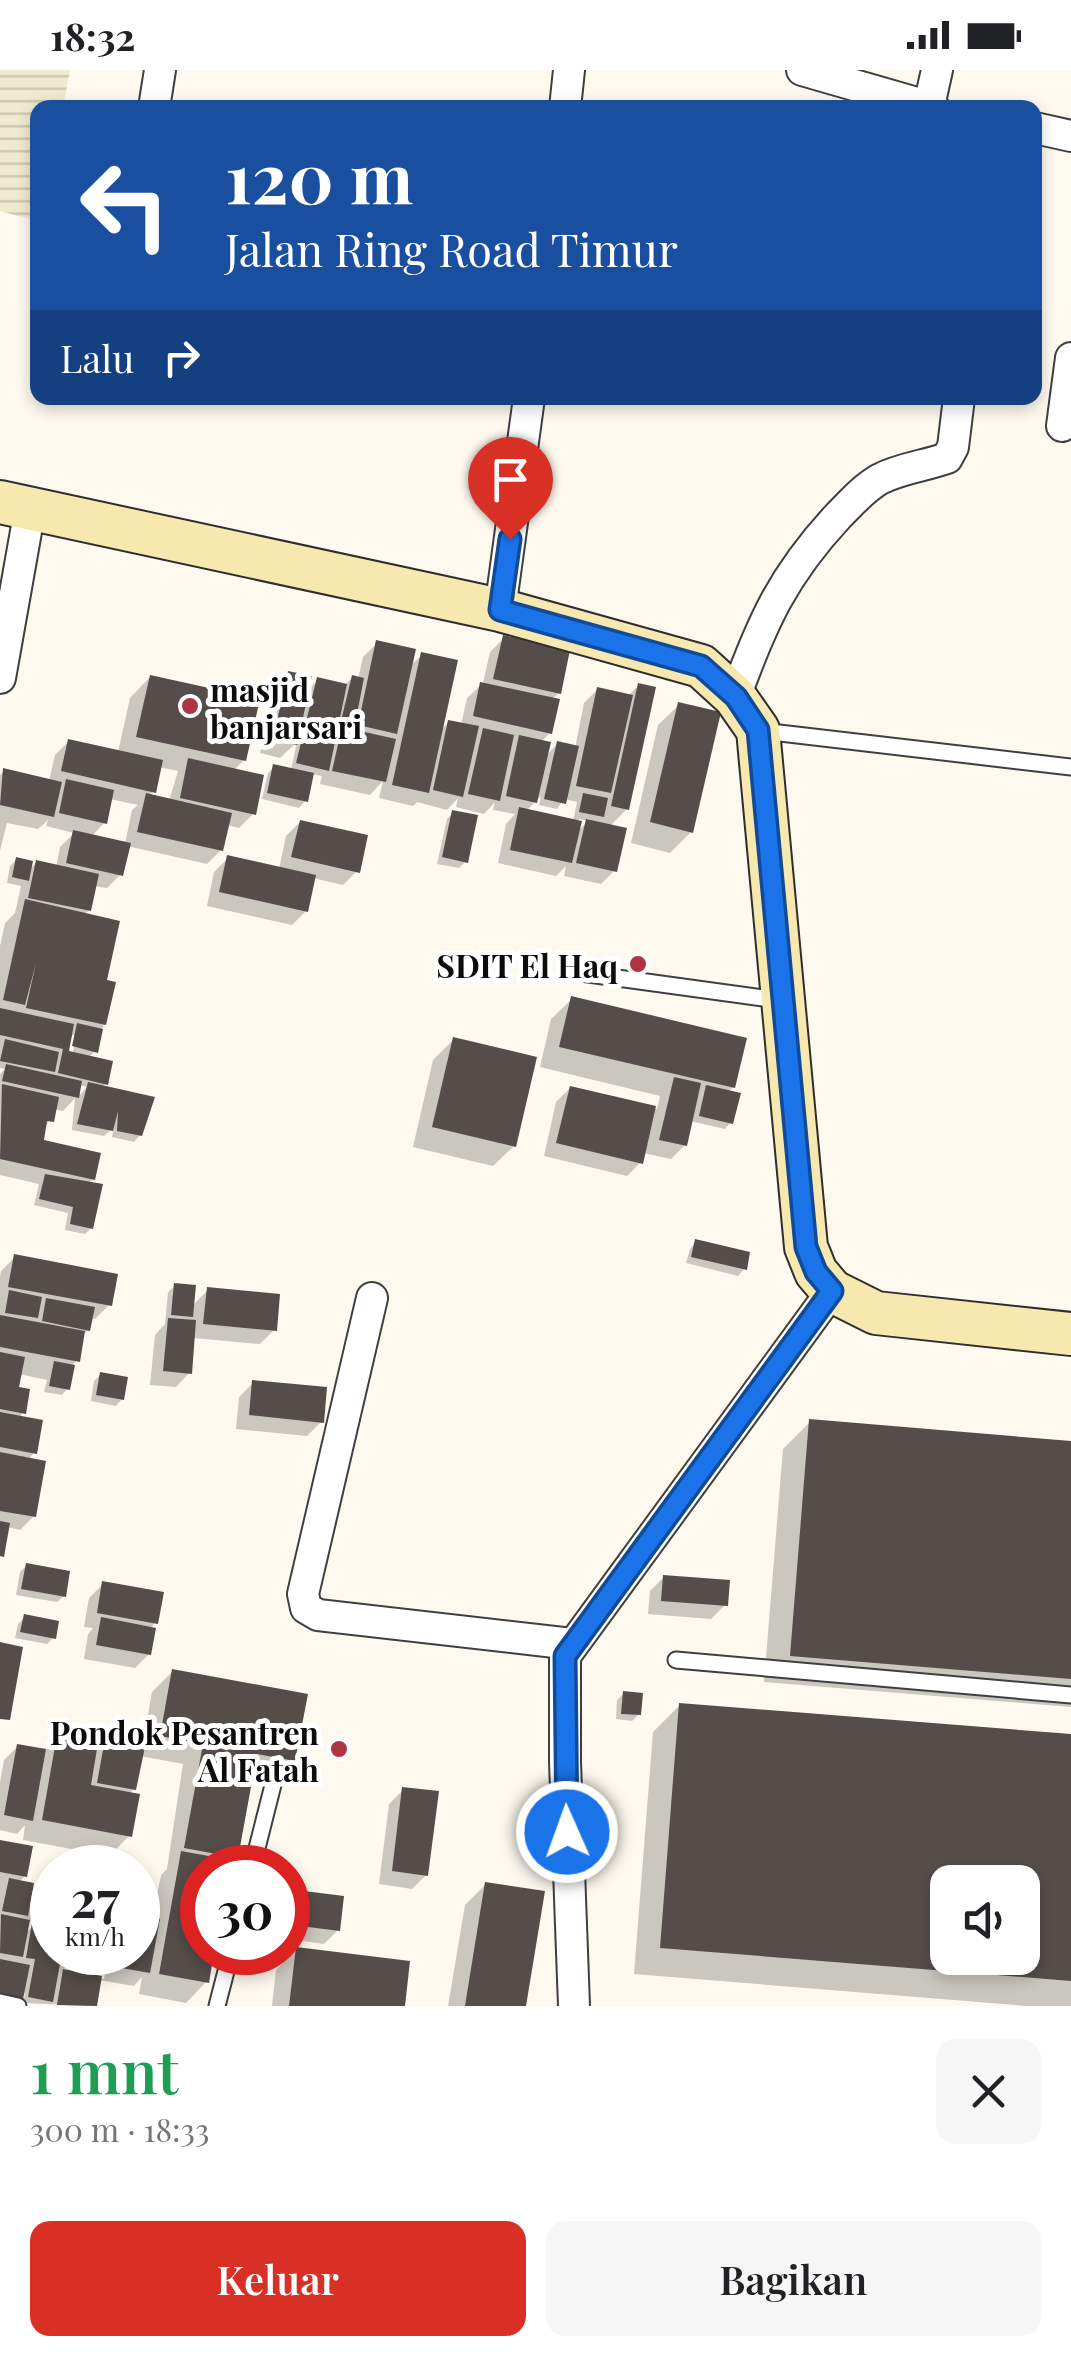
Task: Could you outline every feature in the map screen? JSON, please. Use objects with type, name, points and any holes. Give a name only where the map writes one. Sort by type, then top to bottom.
[{"type":"street","points":[[155,100],[160,70]]},
{"type":"street","points":[[566,100],[569,70]]},
{"type":"street","points":[[802,70],[907,100]]},
{"type":"street","points":[[933,100],[937,70]]},
{"type":"street","points":[[1042,130],[1071,136]]},
{"type":"street","points":[[1062,426],[1071,358]]},
{"type":"street","points":[[500,610],[528,405]]},
{"type":"street","points":[[958,405],[947,458],[894,472],[870,485],[824,531],[787,579],[756,638],[747,714],[782,1001],[806,1247],[816,1272],[832,1291],[876,1313],[1071,1334]]},
{"type":"street","points":[[0,678],[15,505],[500,610],[701,666],[747,714]]},
{"type":"street","points":[[574,2006],[564,1667],[572,1644],[832,1291]]},
{"type":"street","points":[[372,1298],[303,1594],[306,1608],[318,1615],[572,1644]]},
{"type":"lane","points":[[747,714],[1071,767]]},
{"type":"lane","points":[[581,972],[782,1001]]},
{"type":"lane","points":[[676,1660],[1071,1695]]},
{"type":"lane","points":[[258,1845],[274,1781]]},
{"type":"lane","points":[[217,2006],[225,1975]]},
{"type":"lane","points":[[0,2002],[18,2006]]},
{"type":"shaded area","points":[[0,70],[70,70],[64,100],[30,100],[30,219],[0,211]]},
{"type":"building","points":[[503,635],[570,650],[561,694],[493,679]]},
{"type":"building","points":[[376,640],[416,649],[397,734],[358,725]]},
{"type":"building","points":[[421,652],[458,660],[429,793],[392,785]]},
{"type":"building","points":[[288,671],[312,676],[297,745],[273,739]]},
{"type":"building","points":[[150,675],[260,699],[246,761],[136,737]]},
{"type":"building","points":[[352,675],[364,678],[355,724],[341,721]]},
{"type":"building","points":[[317,677],[347,684],[329,771],[296,763]]},
{"type":"building","points":[[480,682],[560,699],[552,734],[473,716]]},
{"type":"building","points":[[638,683],[656,687],[629,810],[611,806]]},
{"type":"building","points":[[597,687],[633,695],[611,793],[576,786]]},
{"type":"building","points":[[678,702],[721,712],[693,833],[650,822]]},
{"type":"building","points":[[448,720],[479,726],[463,797],[433,790]]},
{"type":"building","points":[[342,727],[396,739],[386,782],[332,771]]},
{"type":"building","points":[[483,728],[514,735],[500,801],[468,794]]},
{"type":"building","points":[[519,735],[551,742],[537,803],[506,796]]},
{"type":"building","points":[[68,739],[163,760],[156,793],[61,771]]},
{"type":"building","points":[[557,741],[579,746],[566,804],[544,799]]},
{"type":"building","points":[[188,758],[264,775],[256,815],[180,798]]},
{"type":"building","points":[[273,764],[314,773],[308,802],[267,793]]},
{"type":"building","points":[[3,768],[62,782],[54,817],[0,805]]},
{"type":"building","points":[[66,779],[114,790],[107,824],[59,813]]},
{"type":"building","points":[[146,793],[232,813],[223,851],[137,832]]},
{"type":"building","points":[[583,793],[608,798],[604,817],[579,812]]},
{"type":"building","points":[[519,807],[582,821],[572,863],[510,850]]},
{"type":"building","points":[[452,810],[478,815],[468,863],[442,857]]},
{"type":"building","points":[[586,819],[627,828],[617,872],[576,863]]},
{"type":"building","points":[[300,820],[368,835],[360,873],[291,857]]},
{"type":"building","points":[[73,830],[131,843],[123,876],[66,863]]},
{"type":"building","points":[[227,855],[316,875],[308,912],[219,892]]},
{"type":"building","points":[[16,857],[33,861],[29,881],[12,877]]},
{"type":"building","points":[[36,860],[99,874],[91,911],[28,898]]},
{"type":"building","points":[[25,899],[120,921],[107,980],[116,982],[106,1025],[26,1008],[36,963],[25,1005],[3,1000]]},
{"type":"building","points":[[571,996],[747,1038],[735,1088],[559,1047]]},
{"type":"building","points":[[0,1008],[74,1024],[69,1051],[113,1061],[108,1085],[58,1073],[63,1049],[0,1035]]},
{"type":"building","points":[[77,1023],[103,1029],[98,1053],[72,1046]]},
{"type":"building","points":[[453,1037],[537,1057],[516,1147],[432,1127]]},
{"type":"building","points":[[5,1039],[59,1052],[55,1072],[0,1061]]},
{"type":"building","points":[[6,1064],[82,1081],[79,1098],[2,1081]]},
{"type":"building","points":[[674,1077],[701,1083],[687,1146],[659,1140]]},
{"type":"building","points":[[88,1082],[155,1097],[142,1136],[117,1131],[118,1111],[113,1131],[77,1124]]},
{"type":"building","points":[[2,1084],[59,1097],[54,1122],[47,1121],[44,1140],[101,1153],[95,1180],[0,1159]]},
{"type":"building","points":[[706,1085],[741,1093],[733,1124],[699,1116]]},
{"type":"building","points":[[570,1086],[656,1106],[643,1164],[556,1143]]},
{"type":"building","points":[[45,1174],[103,1184],[93,1229],[70,1224],[73,1207],[39,1199]]},
{"type":"building","points":[[695,1239],[750,1252],[747,1270],[691,1257]]},
{"type":"building","points":[[14,1254],[118,1274],[112,1306],[8,1287]]},
{"type":"building","points":[[174,1283],[196,1285],[193,1317],[171,1315]]},
{"type":"building","points":[[207,1287],[280,1294],[277,1331],[203,1324]]},
{"type":"building","points":[[9,1290],[42,1297],[38,1318],[5,1313]]},
{"type":"building","points":[[46,1298],[95,1307],[90,1331],[42,1321]]},
{"type":"building","points":[[0,1315],[85,1331],[80,1362],[0,1347]]},
{"type":"building","points":[[168,1318],[196,1320],[192,1374],[163,1371]]},
{"type":"building","points":[[0,1352],[25,1357],[19,1387],[30,1389],[26,1414],[0,1409]]},
{"type":"building","points":[[54,1361],[75,1365],[70,1390],[49,1386]]},
{"type":"building","points":[[100,1372],[128,1377],[124,1400],[96,1395]]},
{"type":"building","points":[[252,1380],[327,1387],[324,1423],[249,1415]]},
{"type":"building","points":[[0,1412],[43,1420],[37,1454],[0,1447]]},
{"type":"building","points":[[809,1419],[1071,1441],[1071,1679],[790,1656]]},
{"type":"building","points":[[0,1452],[46,1461],[36,1517],[0,1511]]},
{"type":"building","points":[[0,1521],[10,1523],[4,1557],[0,1556]]},
{"type":"building","points":[[26,1563],[70,1571],[66,1597],[21,1589]]},
{"type":"building","points":[[663,1575],[730,1580],[728,1606],[661,1601]]},
{"type":"building","points":[[102,1581],[164,1592],[158,1624],[97,1613]]},
{"type":"building","points":[[24,1614],[59,1621],[56,1639],[20,1632]]},
{"type":"building","points":[[101,1617],[156,1628],[151,1655],[96,1645]]},
{"type":"building","points":[[0,1642],[23,1647],[10,1720],[0,1719]]},
{"type":"building","points":[[172,1669],[308,1694],[295,1761],[257,1754],[240,1845],[185,1845],[203,1744],[160,1736]]},
{"type":"building","points":[[623,1691],[643,1693],[641,1715],[621,1714]]},
{"type":"building","points":[[679,1703],[1071,1734],[1071,1981],[996,1975],[1040,1975],[1040,1865],[930,1865],[930,1970],[660,1948]]},
{"type":"building","points":[[57,1735],[98,1743],[91,1785],[140,1794],[132,1837],[42,1820]]},
{"type":"building","points":[[105,1739],[145,1747],[136,1790],[97,1783]]},
{"type":"building","points":[[17,1744],[46,1749],[33,1821],[4,1815]]},
{"type":"building","points":[[402,1787],[439,1791],[428,1876],[392,1871]]},
{"type":"building","points":[[0,1840],[30,1845],[27,1877],[0,1872]]},
{"type":"building","points":[[180,1857],[180,1975],[210,1975],[209,1983],[160,1974]]},
{"type":"building","points":[[9,1878],[30,1882],[28,1916],[2,1911]]},
{"type":"building","points":[[485,1882],[545,1891],[526,2006],[465,2006]]},
{"type":"building","points":[[310,1892],[344,1896],[340,1931],[310,1927]]},
{"type":"building","points":[[1,1914],[30,1920],[23,1957],[0,1953]]},
{"type":"building","points":[[310,1949],[410,1961],[405,2006],[289,2006],[293,1975],[310,1975]]},
{"type":"building","points":[[0,1959],[30,1965],[23,1999],[0,1994]]},
{"type":"building","points":[[32,1975],[58,1975],[53,2002],[28,1997]]},
{"type":"building","points":[[62,1975],[102,1976],[97,2006],[57,2005]]},
{"type":"place","name":"masjid banjarsari","points":[[190,706]]},
{"type":"place","name":"SDIT El Haq","points":[[638,964]]},
{"type":"place","name":"Pondok Pesantren Al Fatah","points":[[339,1749]]},
{"type":"route","points":[[510,539],[500,610],[701,666],[736,697],[758,730],[806,1247],[816,1272],[832,1291],[565,1656],[567,1832]]}]
